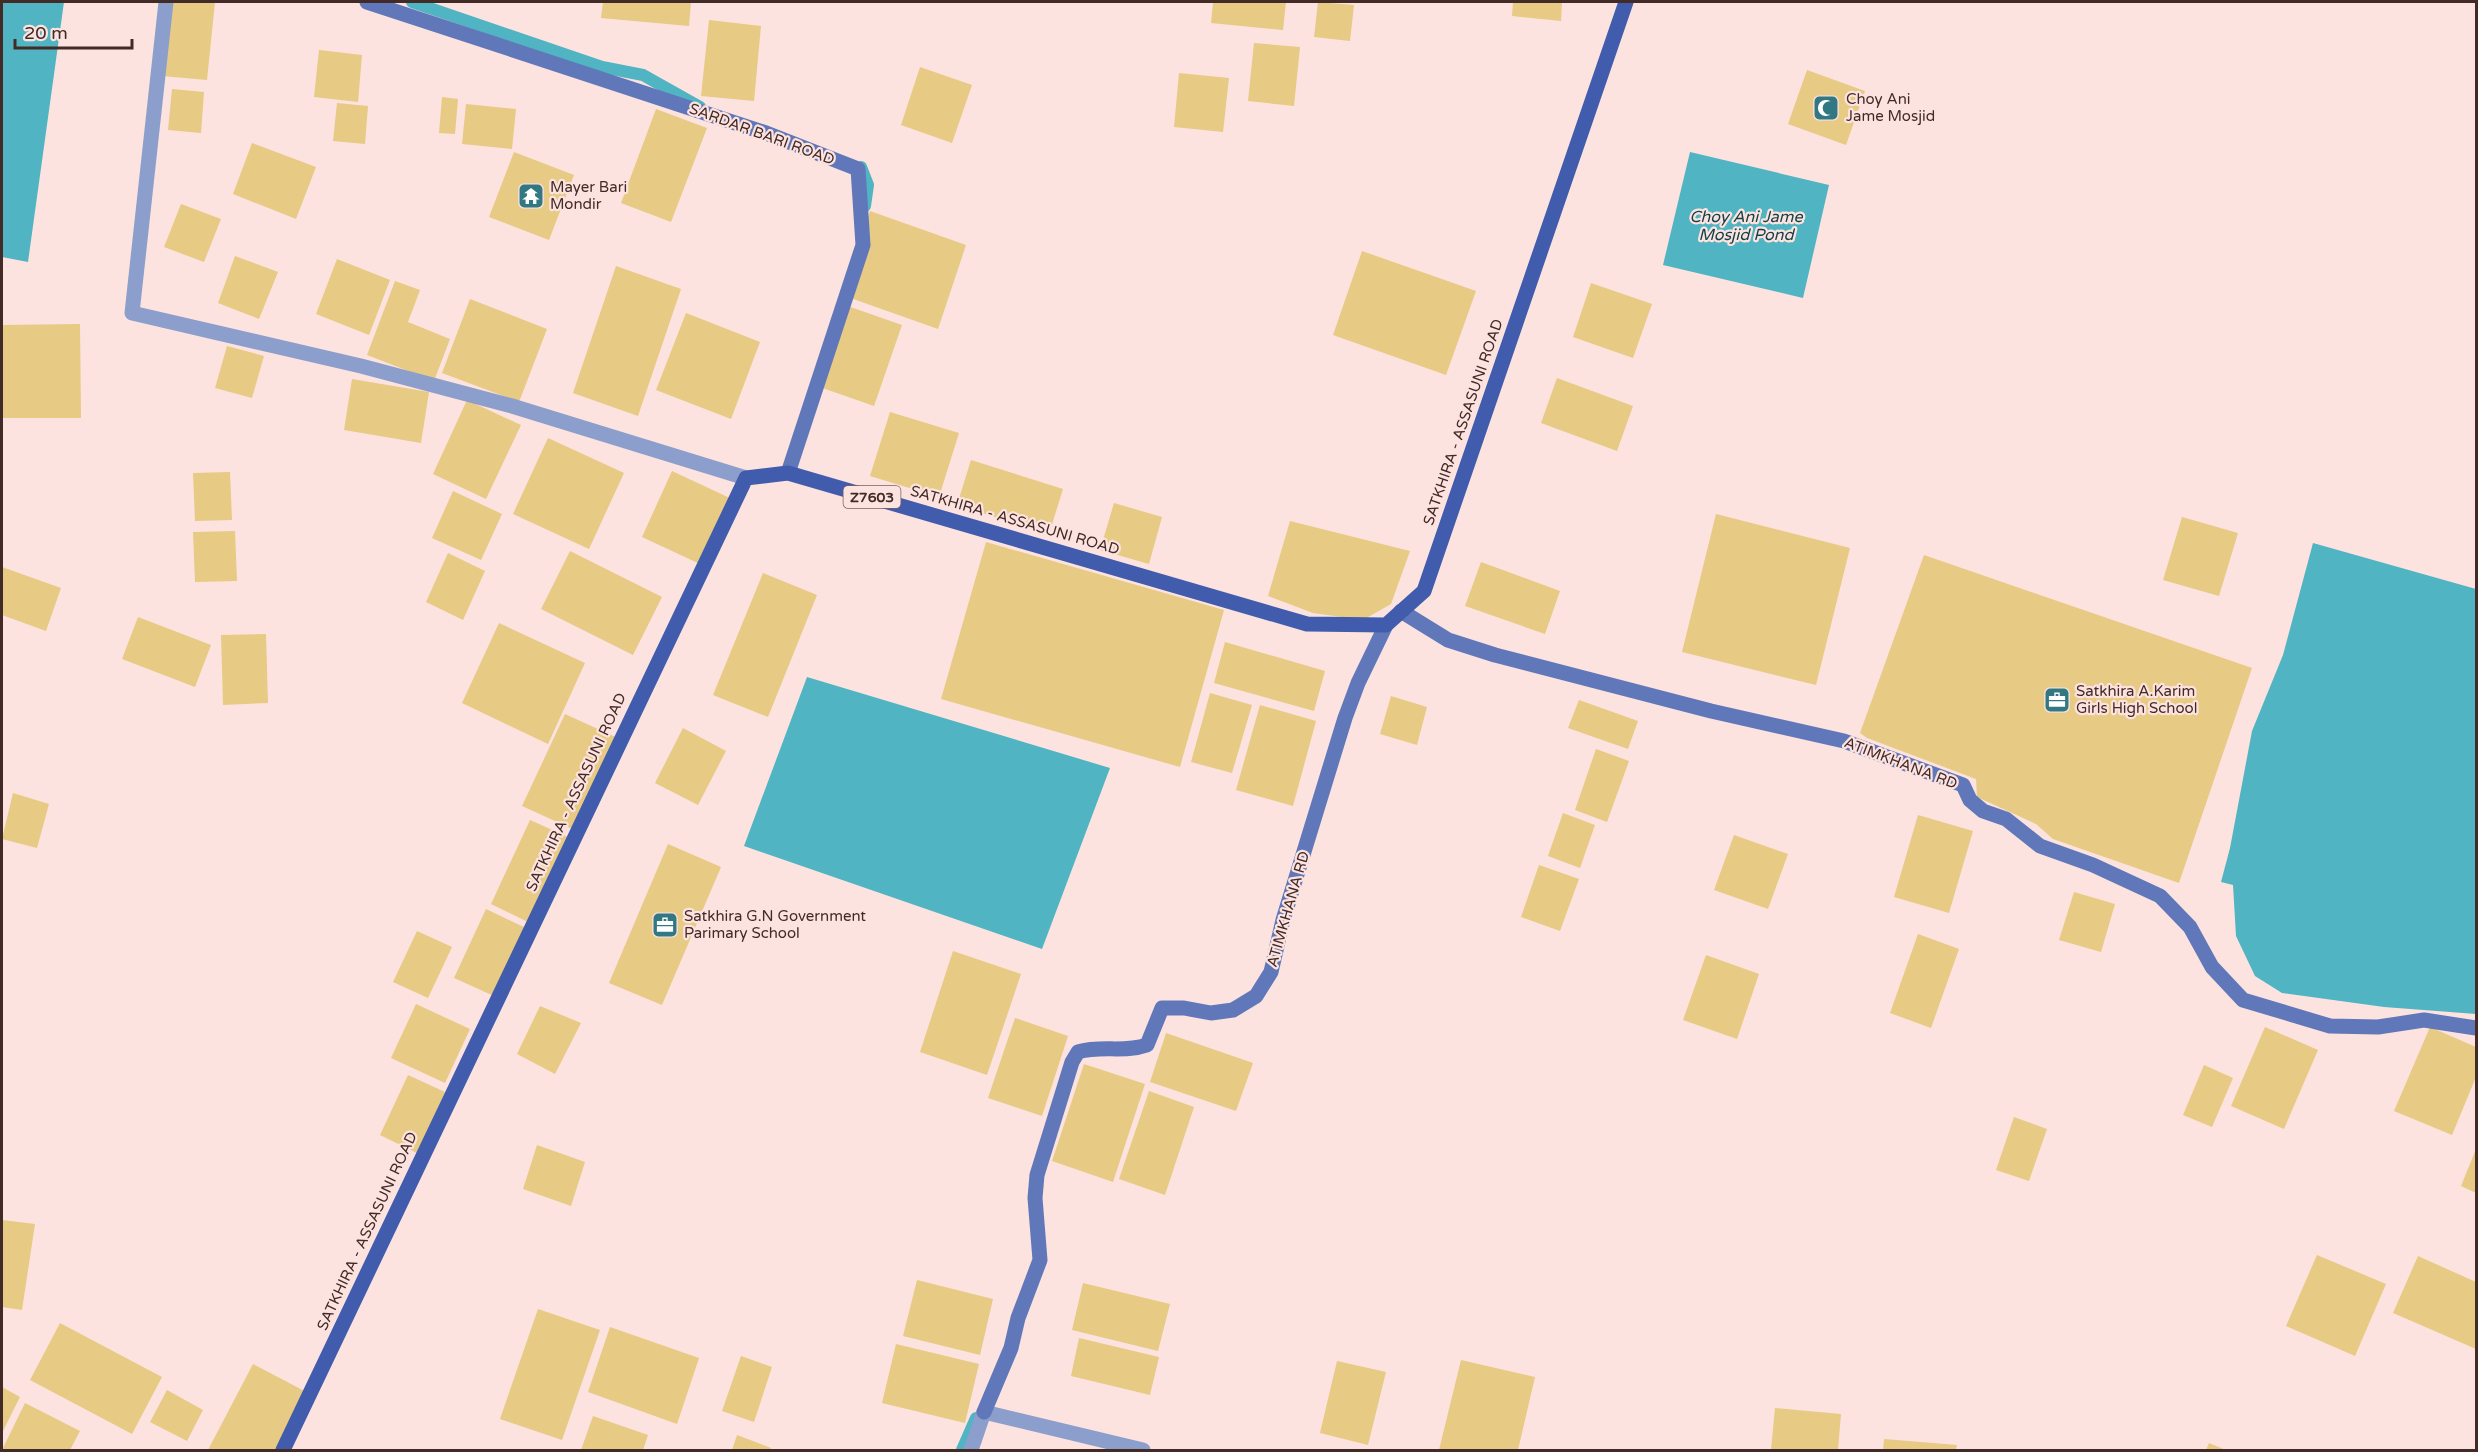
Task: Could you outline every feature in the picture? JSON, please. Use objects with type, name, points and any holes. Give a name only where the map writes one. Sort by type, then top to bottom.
[{"type":"main road","name":"SARDAR BARI ROAD","points":[[367,2],[766,133],[858,169],[863,244],[788,472]]},
{"type":"main road","name":"SATKHIRA - ASSASUNI ROAD","points":[[283,1450],[746,478],[788,472],[1307,624],[1386,625],[1424,591],[1626,2]]},
{"type":"main road","name":"ATIMKHANA RD","points":[[1401,611],[1449,640],[1495,655],[1722,714],[1844,741],[1963,785],[1970,800],[1983,811],[2006,819],[2040,846],[2094,865],[2160,896],[2190,927],[2212,967],[2243,1000],[2330,1026],[2378,1028],[2424,1020],[2476,1028]]},
{"type":"main road","name":"ATIMKHANA RD","points":[[984,1412],[1011,1348],[1017,1318],[1040,1260],[1035,1198],[1037,1176],[1061,1089],[1072,1062],[1078,1052],[1088,1049],[1135,1049],[1147,1045],[1162,1008],[1184,1008],[1211,1013],[1233,1010],[1256,996],[1271,972],[1283,920],[1345,718],[1358,683],[1386,625]]},
{"type":"street","points":[[166,2],[132,314],[361,366],[512,406],[746,478]]},
{"type":"street","points":[[971,1450],[984,1412],[1143,1450]]},
{"type":"water","points":[[2,2],[64,2],[28,262],[2,257]]},
{"type":"water","name":"Choy Ani Jame Mosjid Pond","points":[[1690,152],[1829,185],[1803,298],[1663,265]]},
{"type":"water","points":[[2313,543],[2476,589],[2476,1014],[2384,1007],[2282,993],[2255,976],[2236,936],[2233,885],[2221,882],[2230,848],[2252,731],[2283,655]]},
{"type":"water","points":[[807,677],[1110,768],[1042,949],[744,846]]},
{"type":"building","points":[[170,2],[215,2],[207,80],[162,76]]},
{"type":"building","points":[[603,2],[691,2],[689,26],[601,18]]},
{"type":"building","points":[[1213,2],[1286,2],[1283,30],[1211,23]]},
{"type":"building","points":[[1318,2],[1354,5],[1350,41],[1314,37]]},
{"type":"building","points":[[1513,2],[1562,2],[1561,21],[1512,16]]},
{"type":"building","points":[[709,20],[761,26],[754,101],[701,96]]},
{"type":"building","points":[[1254,43],[1300,47],[1294,106],[1248,101]]},
{"type":"building","points":[[319,50],[362,55],[358,102],[314,97]]},
{"type":"building","points":[[920,67],[972,85],[952,143],[901,125]]},
{"type":"building","name":"Choy Ani Jame Mosjid","points":[[1807,70],[1865,91],[1846,145],[1788,124]]},
{"type":"building","points":[[1179,73],[1229,78],[1223,132],[1174,127]]},
{"type":"building","points":[[172,89],[204,92],[201,133],[168,130]]},
{"type":"building","points":[[442,97],[458,99],[455,134],[439,133]]},
{"type":"building","points":[[337,103],[368,106],[365,144],[333,141]]},
{"type":"building","points":[[466,104],[516,109],[512,149],[462,144]]},
{"type":"building","points":[[656,109],[707,128],[671,222],[621,203]]},
{"type":"building","points":[[252,143],[316,167],[296,219],[233,194]]},
{"type":"building","name":"Mayer Bari Mondir","points":[[514,152],[574,175],[549,240],[489,217]]},
{"type":"building","points":[[181,204],[221,219],[204,262],[164,247]]},
{"type":"building","points":[[870,211],[966,245],[938,329],[842,295]]},
{"type":"building","points":[[1362,251],[1476,291],[1446,375],[1333,335]]},
{"type":"building","points":[[235,256],[278,272],[259,319],[218,303]]},
{"type":"building","points":[[337,259],[390,280],[369,335],[316,314]]},
{"type":"building","points":[[616,266],[681,289],[638,416],[573,393]]},
{"type":"building","points":[[395,281],[420,290],[408,322],[450,339],[434,381],[367,355]]},
{"type":"building","points":[[1591,283],[1652,304],[1633,358],[1573,337]]},
{"type":"building","points":[[470,299],[547,329],[519,402],[442,373]]},
{"type":"building","points":[[839,303],[902,325],[874,406],[811,384]]},
{"type":"building","points":[[686,313],[760,342],[731,419],[656,390]]},
{"type":"building","points":[[80,324],[81,418],[2,418],[2,325]]},
{"type":"building","points":[[227,346],[264,356],[252,398],[215,388]]},
{"type":"building","points":[[1557,378],[1633,406],[1617,451],[1541,423]]},
{"type":"building","points":[[352,379],[429,392],[421,443],[344,430]]},
{"type":"building","points":[[467,400],[521,425],[486,499],[433,474]]},
{"type":"building","points":[[890,412],[959,433],[939,497],[870,476]]},
{"type":"building","points":[[548,438],[624,473],[589,549],[513,514]]},
{"type":"building","points":[[971,460],[1063,489],[1049,534],[957,505]]},
{"type":"building","points":[[672,471],[732,499],[702,565],[642,537]]},
{"type":"building","points":[[230,472],[232,520],[195,521],[193,473]]},
{"type":"building","points":[[453,491],[502,514],[481,560],[432,538]]},
{"type":"building","points":[[1114,503],[1162,517],[1149,564],[1100,550]]},
{"type":"building","points":[[1716,514],[1850,548],[1816,685],[1682,652]]},
{"type":"building","points":[[2182,517],[2238,533],[2219,596],[2163,580]]},
{"type":"building","points":[[1290,521],[1410,551],[1391,604],[1363,620],[1313,613],[1268,596]]},
{"type":"building","points":[[235,531],[237,581],[195,582],[193,532]]},
{"type":"building","points":[[986,542],[1224,610],[1180,767],[941,699]]},
{"type":"building","points":[[570,551],[662,597],[633,655],[541,609]]},
{"type":"building","points":[[448,553],[485,571],[463,620],[426,602]]},
{"type":"building","name":"Satkhira A.Karim Girls High School","points":[[1924,555],[2252,668],[2179,883],[2053,839],[2036,824],[1977,797],[1976,779],[1867,738],[1860,733]]},
{"type":"building","points":[[1481,562],[1560,591],[1545,634],[1465,606]]},
{"type":"building","points":[[2,567],[61,588],[46,631],[2,615]]},
{"type":"building","points":[[763,573],[817,595],[768,717],[713,695]]},
{"type":"building","points":[[138,617],[211,645],[195,687],[122,659]]},
{"type":"building","points":[[499,623],[585,663],[548,744],[462,703]]},
{"type":"building","points":[[266,634],[268,703],[223,705],[221,635]]},
{"type":"building","points":[[1225,642],[1325,671],[1314,711],[1214,683]]},
{"type":"building","points":[[1210,693],[1252,705],[1232,773],[1191,762]]},
{"type":"building","points":[[1391,696],[1427,707],[1417,745],[1380,734]]},
{"type":"building","points":[[1579,700],[1638,721],[1628,749],[1568,728]]},
{"type":"building","points":[[1260,705],[1316,721],[1293,806],[1236,790]]},
{"type":"building","points":[[565,714],[622,740],[579,832],[522,806]]},
{"type":"building","points":[[683,728],[726,751],[698,805],[655,783]]},
{"type":"building","points":[[1596,749],[1629,761],[1607,822],[1575,810]]},
{"type":"building","points":[[13,793],[49,804],[37,848],[2,839]]},
{"type":"building","points":[[1563,813],[1595,825],[1580,868],[1548,856]]},
{"type":"building","points":[[1918,815],[1973,831],[1949,913],[1894,897]]},
{"type":"building","points":[[530,820],[570,838],[530,923],[491,904]]},
{"type":"building","points":[[1734,835],[1788,854],[1768,909],[1714,890]]},
{"type":"building","name":"Satkhira G.N Government Parimary School","points":[[668,844],[721,867],[662,1005],[609,983]]},
{"type":"building","points":[[1539,865],[1579,879],[1560,931],[1521,917]]},
{"type":"building","points":[[2074,892],[2115,904],[2101,952],[2059,940]]},
{"type":"building","points":[[486,909],[526,928],[494,996],[454,978]]},
{"type":"building","points":[[417,931],[452,947],[428,998],[393,982]]},
{"type":"building","points":[[1918,934],[1959,949],[1931,1028],[1890,1013]]},
{"type":"building","points":[[953,951],[1021,974],[987,1075],[920,1052]]},
{"type":"building","points":[[1706,955],[1759,974],[1737,1039],[1683,1020]]},
{"type":"building","points":[[416,1004],[470,1029],[445,1083],[391,1058]]},
{"type":"building","points":[[540,1006],[581,1023],[555,1074],[517,1054]]},
{"type":"building","points":[[1015,1018],[1068,1036],[1042,1116],[988,1098]]},
{"type":"building","points":[[2265,1027],[2318,1050],[2284,1129],[2231,1106]]},
{"type":"building","points":[[2430,1027],[2476,1047],[2476,1077],[2452,1135],[2394,1111]]},
{"type":"building","points":[[1166,1033],[1253,1063],[1236,1111],[1150,1082]]},
{"type":"building","points":[[1084,1064],[1145,1084],[1113,1182],[1052,1161]]},
{"type":"building","points":[[2204,1065],[2233,1078],[2212,1127],[2183,1115]]},
{"type":"building","points":[[408,1075],[445,1092],[417,1153],[380,1135]]},
{"type":"building","points":[[1149,1091],[1194,1107],[1165,1195],[1119,1179]]},
{"type":"building","points":[[2014,1117],[2047,1129],[2029,1181],[1996,1170]]},
{"type":"building","points":[[537,1145],[585,1162],[571,1206],[523,1189]]},
{"type":"building","points":[[2476,1149],[2476,1193],[2461,1186]]},
{"type":"building","points":[[2,1220],[35,1224],[22,1310],[2,1307]]},
{"type":"building","points":[[2317,1255],[2386,1284],[2355,1356],[2286,1326]]},
{"type":"building","points":[[2418,1256],[2476,1282],[2476,1349],[2393,1313]]},
{"type":"building","points":[[917,1280],[993,1299],[980,1355],[903,1336]]},
{"type":"building","points":[[1083,1283],[1170,1304],[1158,1351],[1072,1330]]},
{"type":"building","points":[[538,1309],[600,1330],[562,1440],[500,1419]]},
{"type":"building","points":[[60,1323],[162,1377],[132,1434],[30,1380]]},
{"type":"building","points":[[610,1327],[699,1358],[677,1424],[588,1392]]},
{"type":"building","points":[[1079,1338],[1159,1357],[1150,1395],[1071,1376]]},
{"type":"building","points":[[896,1344],[979,1364],[965,1423],[882,1403]]},
{"type":"building","points":[[741,1356],[772,1367],[754,1422],[722,1411]]},
{"type":"building","points":[[1461,1360],[1535,1377],[1518,1450],[1439,1450]]},
{"type":"building","points":[[1337,1361],[1386,1372],[1368,1445],[1320,1433]]},
{"type":"building","points":[[253,1364],[312,1395],[283,1450],[208,1450]]},
{"type":"building","points":[[2,1387],[20,1397],[2,1433]]},
{"type":"building","points":[[167,1390],[203,1410],[187,1441],[150,1422]]},
{"type":"building","points":[[25,1403],[80,1431],[70,1450],[2,1450]]},
{"type":"building","points":[[1775,1408],[1841,1414],[1838,1450],[1771,1450]]},
{"type":"building","points":[[593,1416],[648,1435],[643,1450],[581,1450]]},
{"type":"building","points":[[737,1435],[771,1448],[770,1450],[732,1450]]},
{"type":"building","points":[[1884,1439],[1957,1445],[1956,1450],[1883,1450]]},
{"type":"building","points":[[2209,1443],[2226,1450],[2206,1450]]},
{"type":"waterway","points":[[412,2],[602,67],[643,75],[700,107]]},
{"type":"waterway","points":[[861,167],[868,185],[865,206]]},
{"type":"waterway","points":[[962,1450],[976,1418]]},
{"type":"place","name":"Choy Ani Jame Mosjid","points":[[1826,108]]},
{"type":"place","name":"Mayer Bari Mondir","points":[[531,196]]},
{"type":"place","name":"Satkhira A.Karim Girls High School","points":[[2057,700]]},
{"type":"place","name":"Satkhira G.N Government Parimary School","points":[[665,925]]}]
